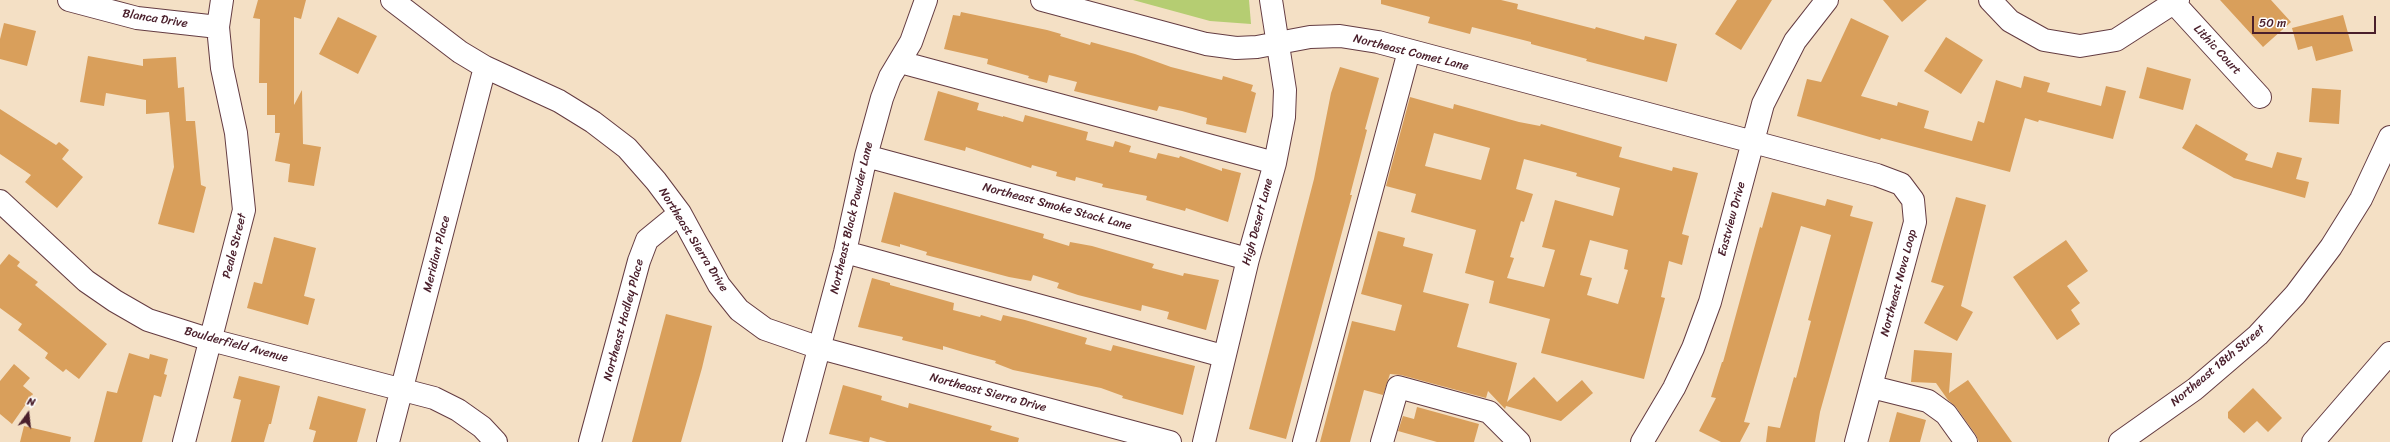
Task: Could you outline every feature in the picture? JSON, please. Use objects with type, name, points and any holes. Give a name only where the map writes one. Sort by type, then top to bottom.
[{"type":"street","name":"Blanca Drive","points":[[69,0],[136,18],[218,27]]},
{"type":"street","name":"Peale Street","points":[[184,442],[244,210],[236,133],[222,68],[218,27],[222,0]]},
{"type":"street","name":"Northeast Sierra Drive","points":[[392,0],[436,35],[485,67],[559,101],[593,122],[627,148],[656,181],[680,213],[719,285],[739,310],[765,329],[820,348],[1170,442]]},
{"type":"street","name":"Northeast Black Powder Lane","points":[[794,442],[845,252],[866,156],[882,98],[912,42],[926,0]]},
{"type":"street","name":"Northeast Comet Lane","points":[[1042,0],[1206,44],[1236,48],[1278,43],[1310,37],[1340,36],[1378,42],[1752,143]]},
{"type":"street","name":"High Desert Lane","points":[[1204,442],[1223,356],[1275,163],[1284,116],[1285,90],[1271,0]]},
{"type":"street","name":"Eastview Drive","points":[[1644,442],[1674,388],[1702,322],[1763,104],[1775,77],[1795,41],[1826,0]]},
{"type":"street","points":[[1990,0],[2010,21],[2044,40],[2080,46],[2116,40],[2176,2]]},
{"type":"street","name":"Lithic Court","points":[[2176,2],[2260,97]]},
{"type":"street","points":[[1304,442],[1409,51]]},
{"type":"street","points":[[900,62],[1275,163]]},
{"type":"street","name":"Meridian Place","points":[[388,442],[485,67]]},
{"type":"street","name":"Northeast 18th Street","points":[[2120,442],[2195,388],[2258,335],[2295,295],[2331,247],[2361,198],[2390,136]]},
{"type":"street","name":"Northeast Nova Loop","points":[[1752,143],[1901,184],[1913,200],[1915,222],[1872,387],[1856,442]]},
{"type":"street","name":"Northeast Smoke Stack Lane","points":[[866,156],[1248,259]]},
{"type":"street","name":"Boulderfield Avenue","points":[[0,201],[86,281],[115,301],[148,320],[211,340],[434,398],[458,410],[482,427],[496,442]]},
{"type":"street","name":"Northeast Hadley Place","points":[[590,442],[639,261],[647,240],[680,213]]},
{"type":"street","points":[[845,252],[1223,356]]},
{"type":"street","points":[[2313,442],[2390,353]]},
{"type":"street","points":[[1872,387],[1928,402],[1946,414],[1966,442]]},
{"type":"street","points":[[1382,442],[1398,388],[1489,412],[1519,442]]},
{"type":"green space","points":[[1133,0],[1249,0],[1251,24],[1210,21]]},
{"type":"building","points":[[258,0],[306,0],[301,19],[294,17],[294,105],[302,90],[303,144],[321,147],[314,186],[288,182],[290,164],[275,161],[280,133],[275,133],[275,115],[267,115],[267,83],[259,83],[260,19],[253,18]]},
{"type":"building","points":[[1381,0],[1501,0],[1518,4],[1517,9],[1595,29],[1596,27],[1644,40],[1645,36],[1677,44],[1667,82],[1586,61],[1587,59],[1531,44],[1531,42],[1472,27],[1470,34],[1428,23],[1430,17],[1381,4]]},
{"type":"building","points":[[1737,0],[1772,0],[1741,50],[1715,34]]},
{"type":"building","points":[[1883,0],[1927,0],[1902,22]]},
{"type":"building","points":[[2220,0],[2271,0],[2291,22],[2263,47]]},
{"type":"building","points":[[961,12],[1047,30],[1061,34],[1060,36],[1090,45],[1091,42],[1135,54],[1171,67],[1222,80],[1223,76],[1253,85],[1251,91],[1256,93],[1246,133],[1206,124],[1207,118],[1182,111],[1159,106],[1157,111],[1074,91],[1077,82],[1049,75],[1047,83],[1028,78],[1029,76],[987,64],[988,59],[944,49],[953,15],[960,16]]},
{"type":"building","points":[[2343,15],[2353,51],[2316,61],[2312,46],[2298,50],[2292,28]]},
{"type":"building","points":[[338,17],[377,36],[358,74],[319,54]]},
{"type":"building","points":[[1851,18],[1889,36],[1861,96],[1897,106],[1898,102],[1929,111],[1924,128],[1972,141],[1978,121],[1984,123],[1996,80],[2021,88],[2024,76],[2050,83],[2047,92],[2101,106],[2106,86],[2126,91],[2113,139],[2039,120],[2038,122],[2025,118],[2010,172],[1881,138],[1880,140],[1797,116],[1807,79],[1821,82]]},
{"type":"building","points":[[4,23],[36,31],[27,66],[0,59],[0,39]]},
{"type":"building","points":[[1946,37],[1983,60],[1961,94],[1924,71]]},
{"type":"building","points":[[88,56],[143,66],[143,59],[176,57],[178,88],[184,87],[186,121],[195,121],[201,185],[206,187],[194,233],[158,224],[174,167],[169,112],[146,114],[146,100],[106,93],[104,106],[80,102]]},
{"type":"building","points":[[1340,67],[1379,78],[1365,129],[1367,130],[1350,195],[1352,195],[1286,439],[1249,429],[1314,179],[1331,93]]},
{"type":"building","points":[[2147,67],[2191,79],[2183,110],[2139,98]]},
{"type":"building","points":[[2312,88],[2341,90],[2339,124],[2309,122]]},
{"type":"building","points":[[938,91],[979,103],[977,110],[1023,122],[1025,115],[1088,132],[1086,140],[1113,147],[1115,141],[1131,146],[1129,152],[1156,159],[1158,153],[1179,158],[1180,156],[1222,171],[1222,168],[1241,173],[1228,222],[1186,208],[1185,211],[1146,200],[1147,196],[1102,187],[1103,184],[1076,177],[1075,181],[1056,176],[1057,172],[1032,165],[1031,168],[966,147],[965,151],[924,140]]},
{"type":"building","points":[[1410,97],[1453,109],[1454,104],[1519,122],[1540,126],[1541,124],[1622,147],[1619,157],[1672,171],[1673,167],[1698,173],[1682,234],[1689,236],[1682,265],[1669,261],[1661,297],[1665,298],[1644,379],[1541,353],[1550,319],[1489,303],[1494,281],[1465,273],[1476,230],[1411,212],[1416,194],[1386,186]],"holes":[[[1434,133],[1490,148],[1481,180],[1425,166]],[[1524,159],[1577,173],[1576,176],[1620,188],[1613,216],[1555,200],[1542,247],[1555,250],[1544,287],[1507,278],[1514,258],[1510,257],[1521,221],[1524,222],[1533,194],[1516,189]],[[1590,240],[1628,250],[1624,269],[1628,270],[1618,304],[1587,295],[1592,278],[1580,275]]]},
{"type":"building","points":[[0,109],[56,145],[59,142],[69,150],[62,159],[83,177],[57,208],[25,182],[31,175],[0,154]]},
{"type":"building","points":[[2196,124],[2248,154],[2245,160],[2272,168],[2277,152],[2302,158],[2296,179],[2309,182],[2305,198],[2234,178],[2182,148]]},
{"type":"building","points":[[894,192],[1044,234],[1043,238],[1069,246],[1070,242],[1092,246],[1154,264],[1152,268],[1183,276],[1184,273],[1219,280],[1206,330],[1167,319],[1169,312],[1142,305],[1141,311],[1078,295],[1057,288],[1059,283],[1033,275],[1031,281],[1009,277],[926,255],[927,252],[900,244],[900,247],[881,242]]},
{"type":"building","points":[[1772,192],[1825,206],[1827,199],[1853,206],[1850,216],[1873,222],[1820,412],[1815,442],[1766,442],[1768,426],[1780,428],[1794,377],[1796,378],[1811,321],[1808,320],[1831,235],[1801,226],[1744,422],[1750,423],[1740,442],[1721,442],[1699,431],[1716,398],[1711,397],[1723,362],[1760,227],[1762,228]]},
{"type":"building","points":[[1956,197],[1986,205],[1961,306],[1973,312],[1957,341],[1924,323],[1944,286],[1931,282]]},
{"type":"building","points":[[1378,231],[1405,238],[1403,246],[1433,254],[1423,292],[1469,304],[1457,347],[1517,363],[1507,402],[1534,377],[1557,402],[1582,380],[1593,393],[1561,421],[1506,406],[1505,409],[1488,391],[1486,398],[1401,375],[1390,374],[1383,395],[1364,390],[1350,442],[1320,442],[1352,321],[1395,331],[1402,305],[1361,294]]},
{"type":"building","points":[[274,237],[316,248],[304,296],[315,299],[308,325],[247,308],[254,282],[262,284]]},
{"type":"building","points":[[2066,240],[2088,271],[2067,286],[2080,303],[2071,310],[2080,324],[2057,340],[2013,277]]},
{"type":"building","points":[[9,254],[20,262],[17,266],[38,282],[35,285],[107,344],[79,379],[66,369],[63,372],[45,358],[48,353],[18,330],[22,324],[0,308],[0,265]]},
{"type":"building","points":[[872,278],[890,283],[890,285],[954,303],[953,310],[980,317],[981,315],[1001,321],[1003,315],[1025,320],[1087,338],[1085,344],[1111,351],[1113,345],[1195,366],[1183,415],[1122,398],[1123,396],[1101,388],[1013,370],[995,363],[996,361],[943,346],[943,350],[902,340],[903,337],[858,327]]},
{"type":"building","points":[[666,314],[712,326],[702,368],[681,442],[632,442]]},
{"type":"building","points":[[1914,350],[1952,353],[1949,393],[1968,380],[2012,442],[1979,442],[1976,435],[1956,407],[1948,400],[1936,383],[1911,382]]},
{"type":"building","points":[[129,353],[149,359],[150,354],[168,359],[164,374],[167,375],[161,397],[154,395],[142,442],[94,442],[107,391],[117,393]]},
{"type":"building","points":[[14,364],[30,378],[23,386],[33,394],[12,424],[0,414],[0,381]]},
{"type":"building","points":[[239,376],[280,386],[271,424],[269,424],[264,442],[231,442],[241,400],[233,398]]},
{"type":"building","points":[[843,385],[882,396],[881,400],[908,408],[909,403],[992,426],[990,430],[1019,438],[1018,442],[887,442],[870,437],[869,442],[864,442],[829,434]]},
{"type":"building","points":[[2253,388],[2282,418],[2268,432],[2257,421],[2244,433],[2228,418],[2228,412]]},
{"type":"building","points":[[318,396],[366,409],[357,442],[313,442],[316,431],[309,429]]},
{"type":"building","points":[[1417,407],[1479,424],[1474,442],[1437,442],[1398,431],[1403,416],[1414,419]]},
{"type":"building","points":[[1897,412],[1926,420],[1920,442],[1889,442]]},
{"type":"building","points":[[24,426],[71,437],[70,442],[20,442]]}]
